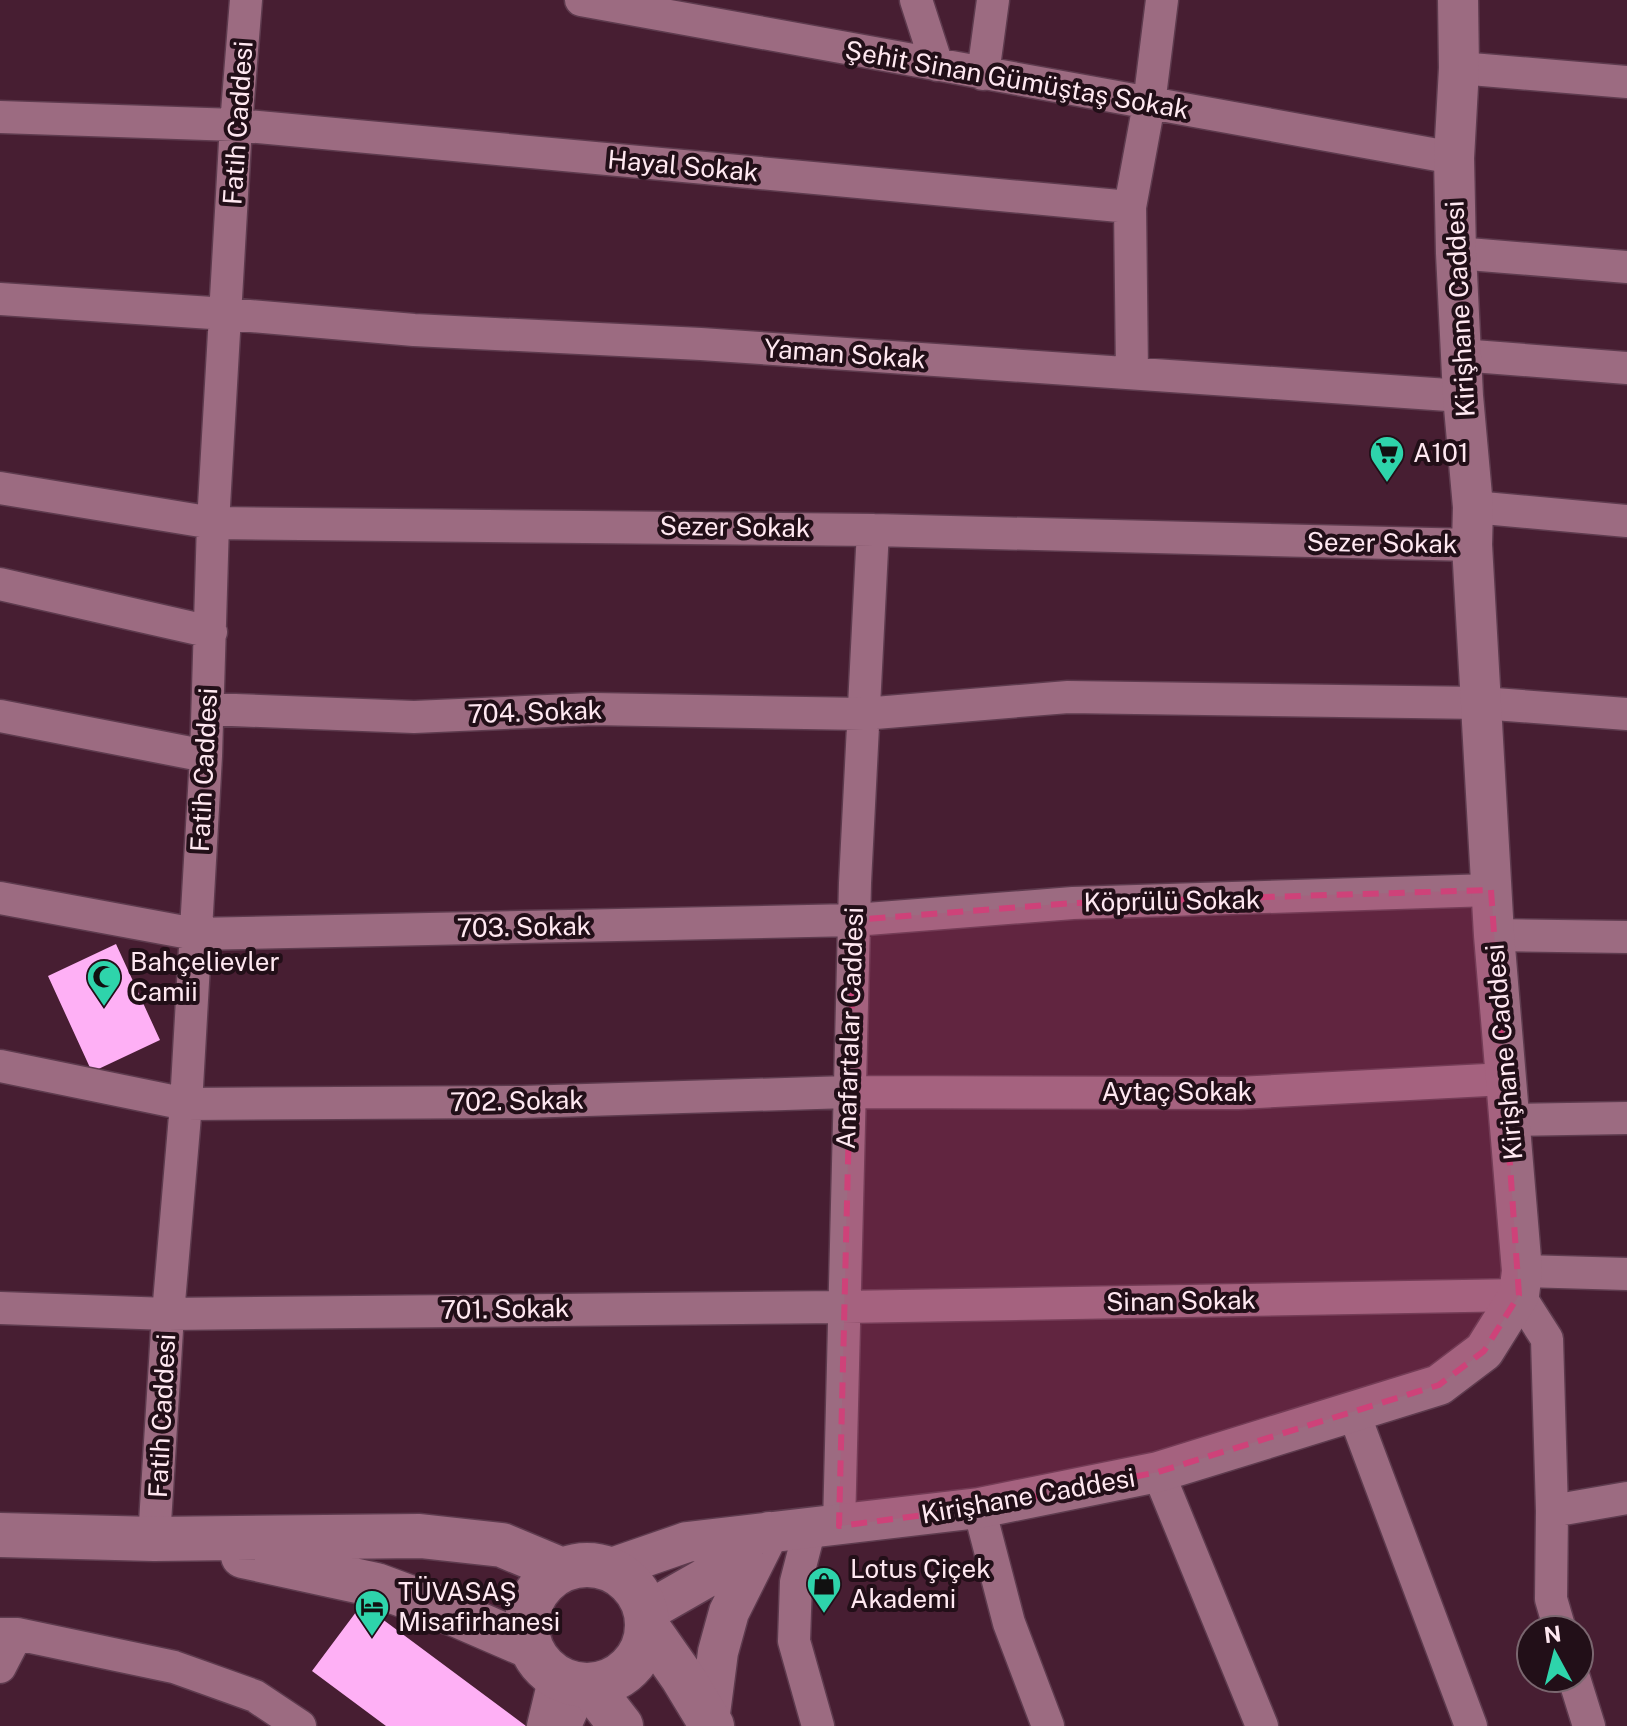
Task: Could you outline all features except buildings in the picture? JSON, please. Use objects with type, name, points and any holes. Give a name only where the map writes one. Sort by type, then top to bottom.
[{"type":"main road","points":[[0,1535],[154,1539],[420,1536],[502,1545],[562,1570]]},
{"type":"main road","points":[[154,1539],[376,1585],[457,1615],[565,1674],[608,1682],[624,1674],[636,1661],[645,1645],[647,1620]]},
{"type":"main road","points":[[621,1726],[565,1674],[527,1629],[528,1611],[535,1594],[547,1580],[562,1570],[594,1565],[622,1576],[633,1586],[647,1620],[710,1723]]},
{"type":"street","name":"Fatih Caddesi","points":[[154,1539],[168,1314],[186,1104],[206,756],[213,523],[246,0]]},
{"type":"street","name":"Şehit Sinan Gümüştaş Sokak","points":[[581,0],[1454,158]]},
{"type":"street","points":[[916,0],[937,65]]},
{"type":"street","points":[[983,74],[993,0]]},
{"type":"street","points":[[1132,373],[1130,207],[1149,104],[1162,0]]},
{"type":"street","name":"Kirişhane Caddesi","points":[[609,1569],[687,1542],[979,1508],[1158,1472],[1439,1385],[1484,1351],[1520,1283],[1491,890],[1460,355],[1454,158],[1459,68],[1458,0]]},
{"type":"street","points":[[1459,68],[1627,82]]},
{"type":"street","name":"Hayal Sokak","points":[[0,117],[236,125],[1130,207]]},
{"type":"street","points":[[1456,253],[1627,267]]},
{"type":"street","name":"Yaman Sokak","points":[[0,299],[414,330],[701,344],[1463,396]]},
{"type":"street","points":[[1460,355],[1627,368]]},
{"type":"street","name":"Sezer Sokak","points":[[0,488],[213,523],[873,530],[1472,526],[1627,521]]},
{"type":"street","name":"Anafartalar Caddesi","points":[[818,1726],[794,1641],[796,1582],[825,1527],[843,1307],[854,920],[873,530]]},
{"type":"street","points":[[0,584],[211,632]]},
{"type":"street","name":"704. Sokak","points":[[208,709],[414,717],[593,709],[863,714],[1068,697],[1481,703],[1627,714]]},
{"type":"street","points":[[0,716],[206,756]]},
{"type":"street","name":"Köprülü Sokak","points":[[854,920],[1073,903],[1491,890]]},
{"type":"street","name":"703. Sokak","points":[[0,898],[195,934],[854,920]]},
{"type":"street","points":[[1494,935],[1627,937]]},
{"type":"street","name":"702. Sokak","points":[[0,1066],[186,1104],[522,1102],[848,1092]]},
{"type":"street","name":"Aytaç Sokak","points":[[848,1092],[1238,1093],[1506,1079]]},
{"type":"street","points":[[1510,1120],[1627,1118]]},
{"type":"street","name":"Sinan Sokak","points":[[843,1307],[1520,1283],[1627,1274]]},
{"type":"street","points":[[1520,1283],[1547,1339],[1551,1599],[1555,1614]]},
{"type":"street","name":"701. Sokak","points":[[0,1308],[168,1314],[843,1307]]},
{"type":"street","points":[[1353,1411],[1471,1726]]},
{"type":"street","points":[[1158,1472],[1262,1726]]},
{"type":"street","points":[[1552,1511],[1627,1498]]},
{"type":"street","points":[[979,1508],[1009,1623],[1048,1726]]},
{"type":"street","points":[[647,1620],[769,1532]]},
{"type":"street","points":[[710,1723],[718,1652],[729,1612],[769,1532]]},
{"type":"street","points":[[0,1667],[8,1634],[174,1667],[255,1696],[300,1726]]},
{"type":"street","points":[[543,1726],[565,1674]]},
{"type":"street","points":[[565,1674],[565,1726]]},
{"type":"street","points":[[1579,1694],[1589,1726]]},
{"type":"highlighted area","points":[[1491,890],[1519,1295],[1484,1351],[1439,1385],[1158,1472],[979,1508],[839,1526],[854,920],[1073,903]]},
{"type":"place","name":"A101","points":[[1387,484]]},
{"type":"place","name":"Bahçelievler Camii","points":[[104,1008]]},
{"type":"place","name":"Lotus Çiçek Akademi","points":[[824,1615]]},
{"type":"place","name":"TÜVASAŞ Misafirhanesi","points":[[372,1638]]}]
